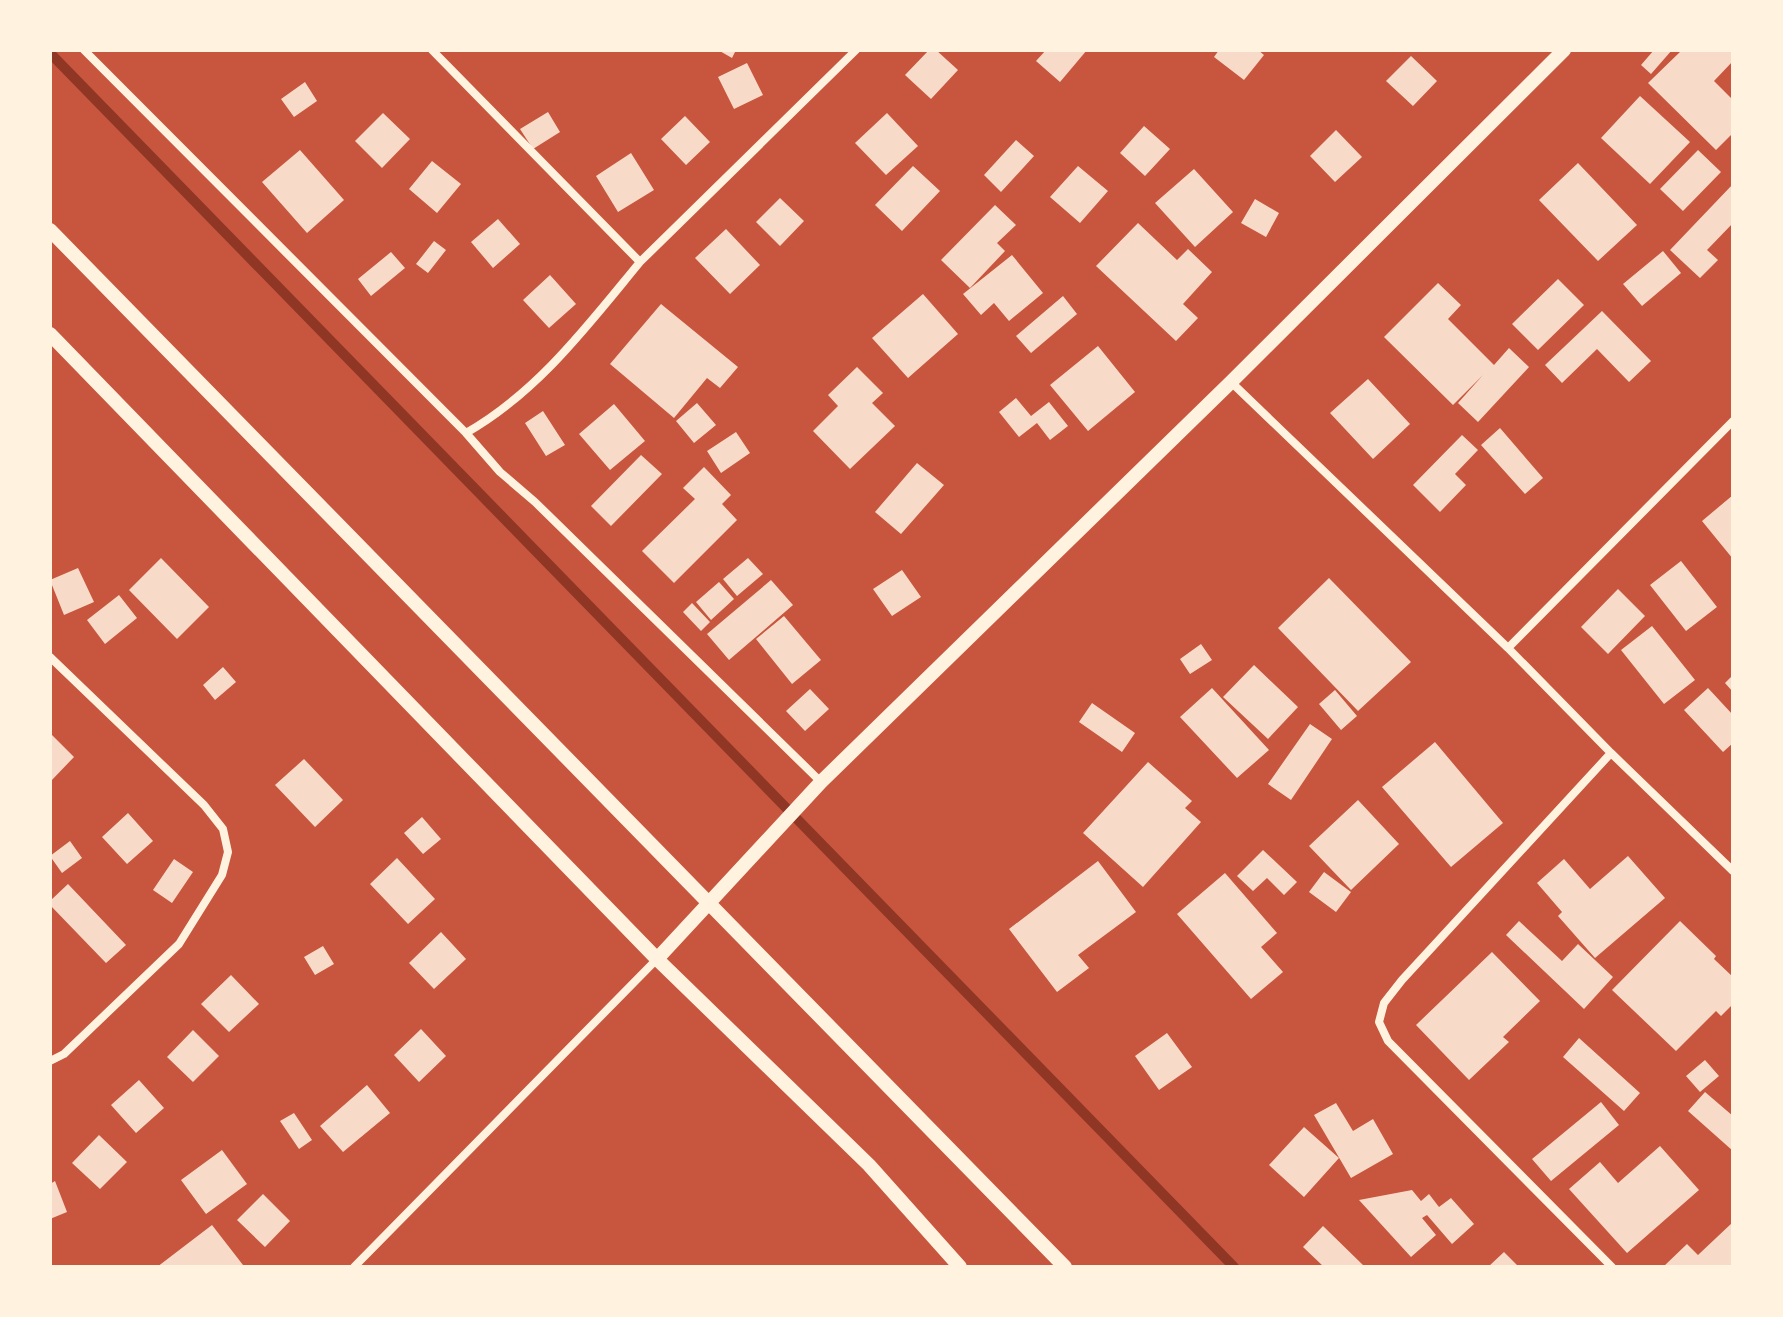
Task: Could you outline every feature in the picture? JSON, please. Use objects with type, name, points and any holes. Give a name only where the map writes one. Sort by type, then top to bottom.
[{"type":"street","points":[[84,50],[466,433],[500,472],[535,502],[821,782]]},
{"type":"street","points":[[432,50],[640,262]]},
{"type":"street","points":[[466,433],[495,416],[538,379],[582,333],[640,262],[856,50]]},
{"type":"street","points":[[354,1267],[657,959],[802,801],[1231,382],[1564,50]]},
{"type":"street","points":[[50,230],[1065,1267]]},
{"type":"street","points":[[50,334],[657,959],[869,1165],[960,1267]]},
{"type":"street","points":[[1231,382],[1508,648],[1733,871]]},
{"type":"street","points":[[1508,648],[1733,421]]},
{"type":"street","points":[[50,657],[204,805],[223,829],[228,852],[222,875],[179,944],[64,1054],[50,1061]]},
{"type":"street","points":[[1611,753],[1402,980],[1384,1003],[1379,1022],[1388,1041],[1612,1267]]},
{"type":"building","points":[[718,50],[736,50],[732,58]]},
{"type":"building","points":[[929,50],[936,50],[958,70],[931,99],[905,75]]},
{"type":"building","points":[[1046,50],[1087,50],[1060,82],[1036,61]]},
{"type":"building","points":[[1219,50],[1258,50],[1264,55],[1244,80],[1214,57]]},
{"type":"building","points":[[1654,50],[1672,50],[1651,74],[1641,65]]},
{"type":"building","points":[[1682,50],[1733,50],[1733,61],[1714,81],[1733,100],[1733,133],[1716,150],[1648,83]]},
{"type":"building","points":[[1411,56],[1437,81],[1413,106],[1386,81]]},
{"type":"building","points":[[747,63],[763,95],[734,109],[718,77]]},
{"type":"building","points":[[305,82],[317,101],[294,117],[281,99]]},
{"type":"building","points":[[1640,96],[1690,142],[1650,184],[1601,138]]},
{"type":"building","points":[[548,112],[560,132],[533,149],[520,129]]},
{"type":"building","points":[[383,113],[410,139],[382,168],[355,141]]},
{"type":"building","points":[[887,113],[918,146],[886,175],[855,143]]},
{"type":"building","points":[[685,116],[710,142],[686,165],[661,139]]},
{"type":"building","points":[[1144,126],[1170,149],[1145,176],[1120,153]]},
{"type":"building","points":[[1336,130],[1362,157],[1335,182],[1310,156]]},
{"type":"building","points":[[1016,140],[1034,156],[1001,192],[984,175]]},
{"type":"building","points":[[300,150],[344,200],[307,233],[262,182]]},
{"type":"building","points":[[1698,150],[1721,172],[1683,211],[1660,189]]},
{"type":"building","points":[[631,153],[654,190],[618,212],[596,176]]},
{"type":"building","points":[[432,161],[461,184],[437,213],[409,189]]},
{"type":"building","points":[[1578,163],[1637,225],[1598,261],[1539,200]]},
{"type":"building","points":[[913,166],[940,191],[902,231],[875,205]]},
{"type":"building","points":[[1078,166],[1108,191],[1080,223],[1050,197]]},
{"type":"building","points":[[1194,169],[1233,212],[1195,247],[1155,203]]},
{"type":"building","points":[[1733,184],[1733,223],[1707,250],[1718,260],[1700,278],[1670,250]]},
{"type":"building","points":[[780,198],[804,221],[780,246],[756,222]]},
{"type":"building","points":[[1255,199],[1279,213],[1266,237],[1241,223]]},
{"type":"building","points":[[995,205],[1016,225],[997,243],[1005,251],[970,288],[941,260]]},
{"type":"building","points":[[498,219],[520,244],[493,268],[471,242]]},
{"type":"building","points":[[1138,223],[1177,260],[1188,249],[1212,272],[1183,304],[1198,318],[1176,341],[1096,266]]},
{"type":"building","points":[[726,229],[760,265],[730,294],[695,258]]},
{"type":"building","points":[[434,241],[446,250],[428,273],[416,264]]},
{"type":"building","points":[[1663,251],[1681,273],[1642,306],[1623,284]]},
{"type":"building","points":[[391,252],[405,268],[371,296],[358,279]]},
{"type":"building","points":[[1012,255],[1043,293],[1009,321],[994,303],[981,315],[963,294]]},
{"type":"building","points":[[550,275],[576,304],[549,328],[523,300]]},
{"type":"building","points":[[1558,279],[1584,305],[1538,350],[1512,324]]},
{"type":"building","points":[[1438,283],[1461,305],[1448,319],[1494,365],[1509,348],[1529,367],[1478,422],[1458,403],[1483,375],[1453,405],[1384,337]]},
{"type":"building","points":[[923,294],[958,334],[908,378],[872,338]]},
{"type":"building","points":[[1063,296],[1077,314],[1031,353],[1016,336]]},
{"type":"building","points":[[661,304],[738,367],[720,388],[707,378],[674,418],[610,364]]},
{"type":"building","points":[[1602,311],[1651,361],[1629,382],[1597,349],[1562,383],[1545,365]]},
{"type":"building","points":[[1098,346],[1135,392],[1088,431],[1050,385]]},
{"type":"building","points":[[857,367],[883,393],[872,403],[895,426],[850,469],[813,431],[838,406],[828,395]]},
{"type":"building","points":[[1368,379],[1410,424],[1373,459],[1330,413]]},
{"type":"building","points":[[1016,398],[1031,416],[1049,402],[1068,426],[1050,440],[1037,423],[1019,437],[999,412]]},
{"type":"building","points":[[697,403],[716,425],[694,443],[676,421]]},
{"type":"building","points":[[614,404],[645,441],[610,470],[579,434]]},
{"type":"building","points":[[543,411],[565,445],[546,456],[525,423]]},
{"type":"building","points":[[1500,428],[1543,478],[1525,494],[1481,445]]},
{"type":"building","points":[[736,432],[750,453],[721,473],[707,451]]},
{"type":"building","points":[[1462,435],[1478,450],[1455,474],[1466,485],[1440,512],[1413,485]]},
{"type":"building","points":[[641,455],[662,474],[611,526],[591,506]]},
{"type":"building","points":[[917,463],[944,485],[901,534],[875,512]]},
{"type":"building","points":[[704,467],[731,495],[722,504],[737,520],[674,583],[642,551],[695,499],[683,488]]},
{"type":"building","points":[[1733,495],[1733,559],[1702,521]]},
{"type":"building","points":[[161,558],[209,607],[177,639],[129,590]]},
{"type":"building","points":[[748,558],[763,574],[737,596],[723,579]]},
{"type":"building","points":[[1681,561],[1717,607],[1686,631],[1650,585]]},
{"type":"building","points":[[78,568],[94,602],[64,615],[50,580]]},
{"type":"building","points":[[902,570],[921,597],[892,616],[873,589]]},
{"type":"building","points":[[1329,578],[1411,662],[1358,711],[1278,628]]},
{"type":"building","points":[[771,580],[793,605],[729,660],[707,634]]},
{"type":"building","points":[[719,582],[734,599],[711,620],[696,602]]},
{"type":"building","points":[[1618,589],[1645,616],[1608,654],[1581,627]]},
{"type":"building","points":[[119,595],[137,618],[105,644],[87,620]]},
{"type":"building","points":[[692,603],[710,622],[701,631],[683,612]]},
{"type":"building","points":[[784,616],[821,660],[792,684],[756,639]]},
{"type":"building","points":[[1652,626],[1695,680],[1664,704],[1621,650]]},
{"type":"building","points":[[1201,644],[1212,660],[1190,674],[1180,659]]},
{"type":"building","points":[[1254,665],[1298,707],[1268,739],[1223,697]]},
{"type":"building","points":[[223,667],[236,682],[215,700],[203,685]]},
{"type":"building","points":[[1733,675],[1733,692],[1725,683]]},
{"type":"building","points":[[1212,688],[1269,750],[1237,778],[1180,717]]},
{"type":"building","points":[[1708,688],[1733,715],[1733,743],[1723,752],[1684,710]]},
{"type":"building","points":[[810,689],[829,709],[805,731],[786,711]]},
{"type":"building","points":[[1335,690],[1357,716],[1341,730],[1319,704]]},
{"type":"building","points":[[1092,703],[1135,733],[1122,752],[1079,722]]},
{"type":"building","points":[[1310,724],[1332,739],[1291,800],[1268,784]]},
{"type":"building","points":[[50,733],[74,757],[50,782]]},
{"type":"building","points":[[1435,742],[1503,823],[1451,867],[1382,787]]},
{"type":"building","points":[[304,759],[343,800],[315,827],[275,785]]},
{"type":"building","points":[[1148,762],[1192,801],[1185,808],[1201,822],[1143,887],[1083,833]]},
{"type":"building","points":[[1358,800],[1399,844],[1351,890],[1309,846]]},
{"type":"building","points":[[128,813],[153,841],[127,864],[102,837]]},
{"type":"building","points":[[422,817],[441,839],[423,854],[404,833]]},
{"type":"building","points":[[70,841],[82,858],[62,873],[50,856]]},
{"type":"building","points":[[1263,850],[1297,882],[1284,895],[1267,878],[1253,891],[1237,876]]},
{"type":"building","points":[[1628,856],[1665,898],[1595,958],[1558,916],[1562,912],[1537,883],[1564,859],[1590,889]]},
{"type":"building","points":[[397,858],[435,899],[408,924],[370,884]]},
{"type":"building","points":[[174,859],[193,872],[172,903],[153,890]]},
{"type":"building","points":[[1098,861],[1136,912],[1078,955],[1089,968],[1057,992],[1009,929]]},
{"type":"building","points":[[1324,872],[1351,892],[1336,912],[1309,892]]},
{"type":"building","points":[[1225,873],[1277,933],[1261,947],[1283,972],[1251,999],[1177,914]]},
{"type":"building","points":[[68,884],[126,945],[106,963],[50,905],[50,901]]},
{"type":"building","points":[[1519,921],[1562,961],[1578,944],[1613,977],[1584,1009],[1506,935]]},
{"type":"building","points":[[1680,921],[1733,977],[1733,1004],[1721,1016],[1716,1011],[1676,1051],[1612,990]]},
{"type":"building","points":[[441,932],[466,959],[434,989],[409,963]]},
{"type":"building","points":[[323,946],[334,964],[315,975],[304,957]]},
{"type":"building","points":[[1492,952],[1540,1001],[1503,1037],[1509,1042],[1469,1080],[1416,1025]]},
{"type":"building","points":[[231,975],[259,1004],[229,1032],[201,1004]]},
{"type":"building","points":[[421,1029],[446,1056],[419,1082],[394,1055]]},
{"type":"building","points":[[193,1030],[219,1056],[193,1082],[167,1057]]},
{"type":"building","points":[[1167,1033],[1192,1067],[1159,1090],[1135,1056]]},
{"type":"building","points":[[1579,1038],[1640,1093],[1624,1111],[1563,1057]]},
{"type":"building","points":[[1705,1060],[1719,1076],[1700,1092],[1686,1076]]},
{"type":"building","points":[[139,1080],[164,1108],[136,1133],[111,1105]]},
{"type":"building","points":[[367,1085],[390,1113],[343,1152],[320,1126]]},
{"type":"building","points":[[1705,1092],[1733,1116],[1733,1151],[1688,1111]]},
{"type":"building","points":[[1601,1102],[1619,1125],[1551,1181],[1532,1159]]},
{"type":"building","points":[[1336,1103],[1353,1131],[1373,1119],[1393,1154],[1351,1178],[1314,1115]]},
{"type":"building","points":[[294,1113],[312,1140],[299,1149],[280,1121]]},
{"type":"building","points":[[1304,1127],[1339,1158],[1304,1197],[1269,1165]]},
{"type":"building","points":[[99,1135],[127,1162],[100,1189],[72,1163]]},
{"type":"building","points":[[1660,1146],[1699,1190],[1627,1253],[1569,1189],[1600,1162],[1618,1183]]},
{"type":"building","points":[[222,1150],[247,1184],[206,1214],[181,1180]]},
{"type":"building","points":[[55,1181],[67,1212],[50,1219],[50,1184]]},
{"type":"building","points":[[1412,1190],[1421,1201],[1429,1194],[1439,1207],[1451,1198],[1474,1224],[1452,1244],[1427,1215],[1422,1218],[1436,1235],[1411,1257],[1359,1200]]},
{"type":"building","points":[[263,1194],[290,1221],[265,1247],[237,1220]]},
{"type":"building","points":[[1733,1222],[1733,1267],[1663,1267],[1687,1244],[1698,1255]]},
{"type":"building","points":[[212,1225],[243,1265],[157,1267]]},
{"type":"building","points":[[1323,1226],[1365,1267],[1324,1267],[1303,1247]]},
{"type":"building","points":[[1504,1252],[1519,1267],[1488,1267]]},
{"type":"waterway","points":[[50,53],[1234,1267]]}]
